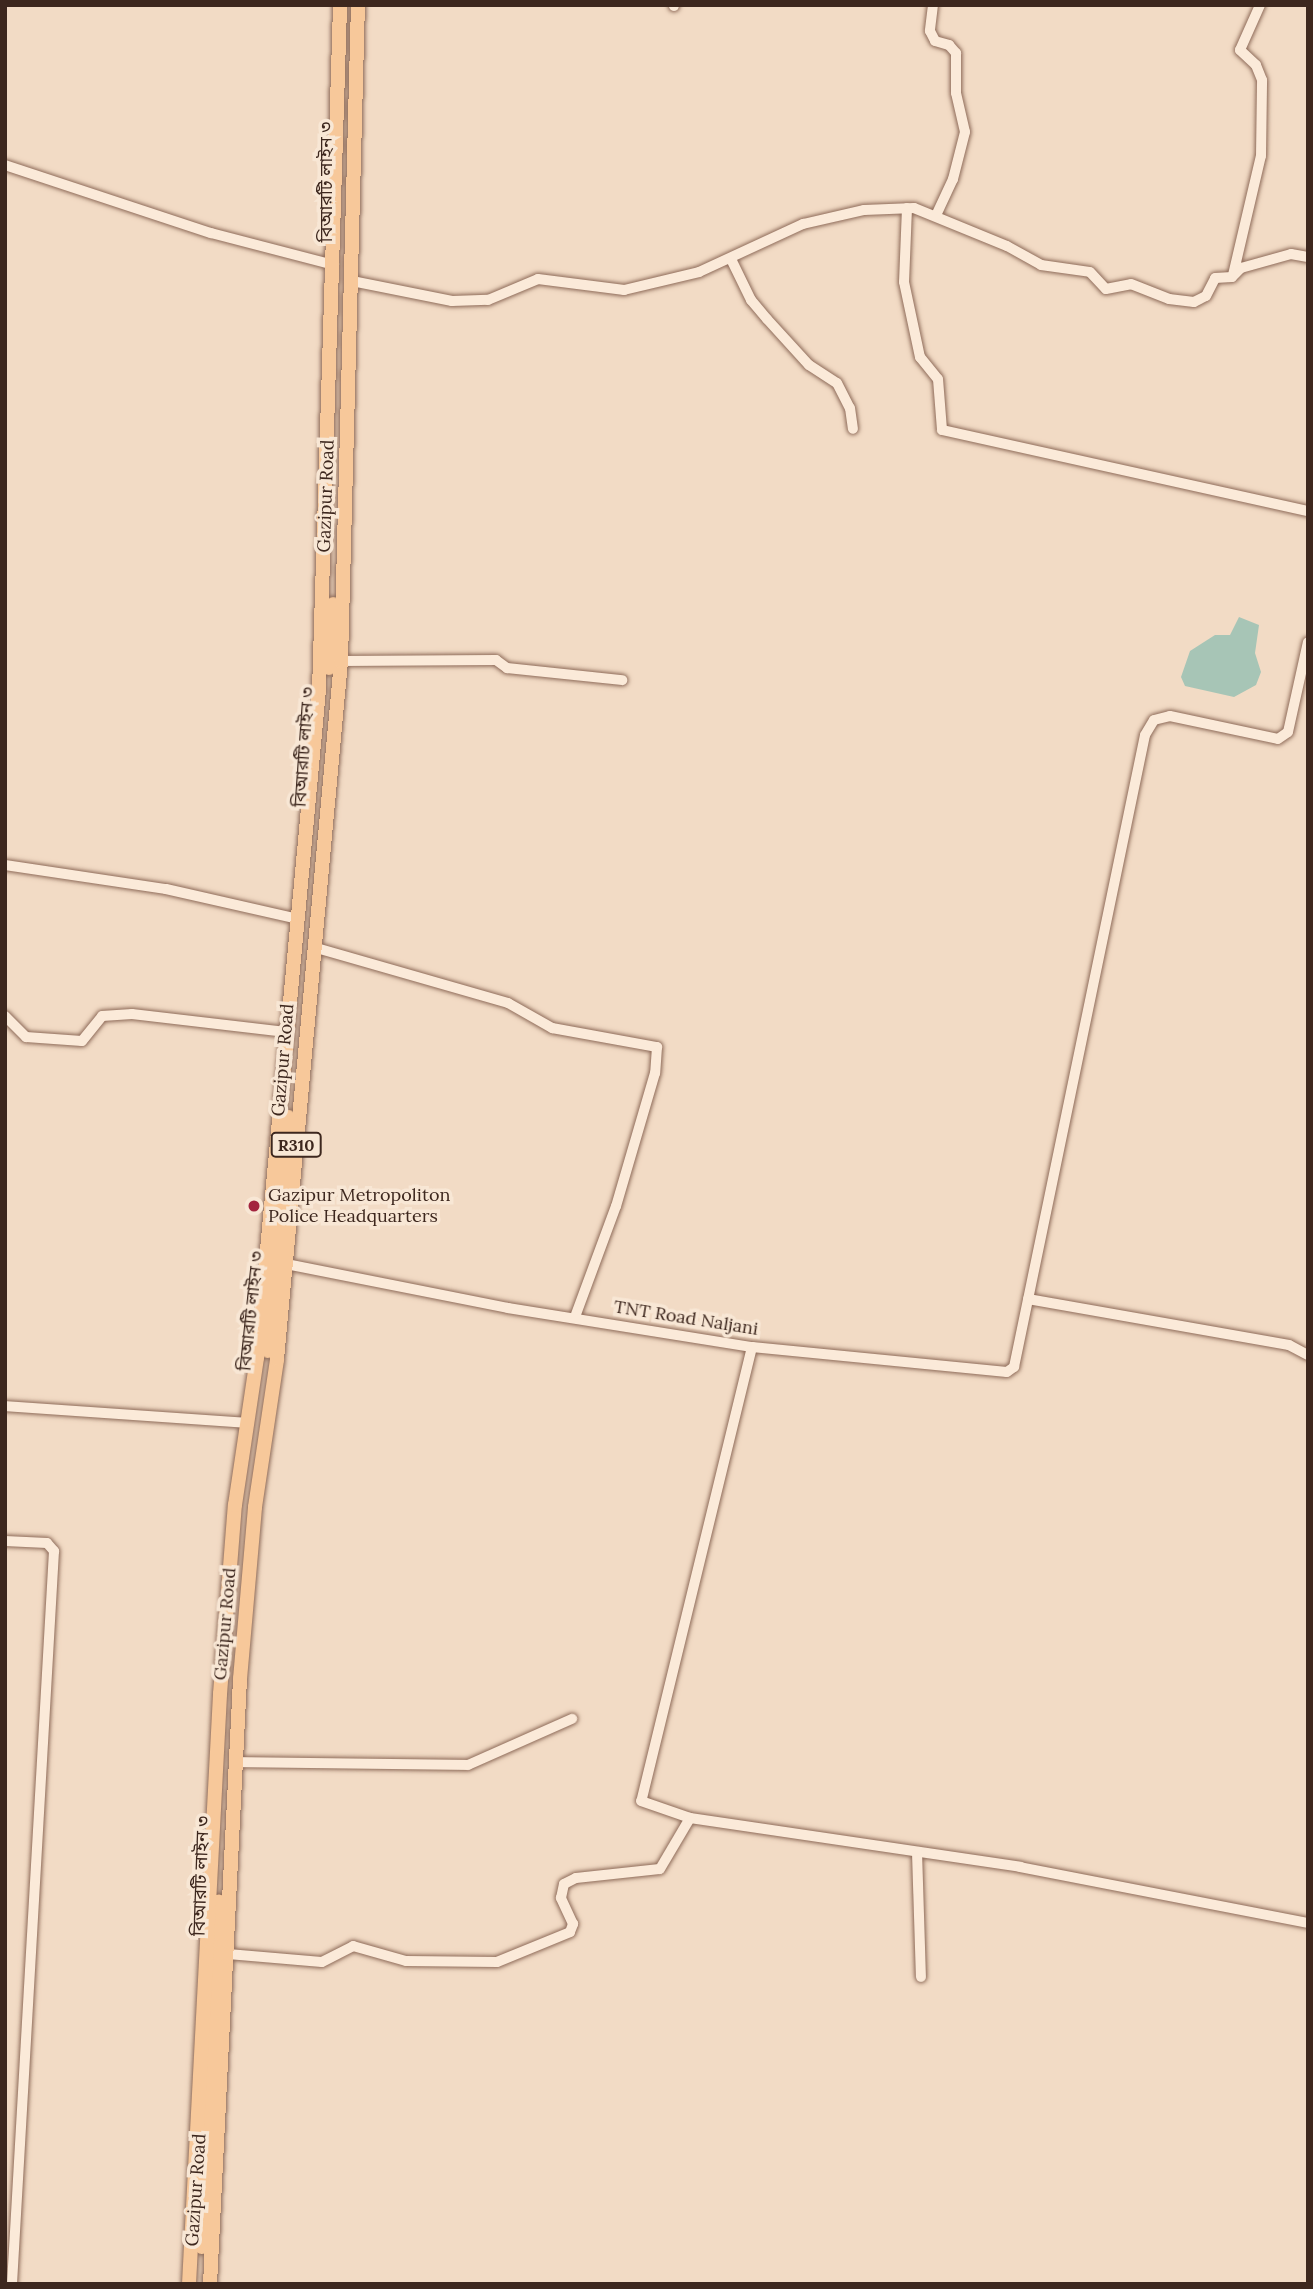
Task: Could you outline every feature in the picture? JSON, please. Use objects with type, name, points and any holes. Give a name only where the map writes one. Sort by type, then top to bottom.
[{"type":"main road","name":"Gazipur Road","points":[[188,2284],[220,1694],[235,1505],[247,1423],[319,690],[340,5]]},
{"type":"main road","name":"বিআরটি লাইন ৩","points":[[200,2284],[233,1653],[245,1506],[268,1357],[327,709],[346,224],[346,5]]},
{"type":"main road","name":"Gazipur Road","points":[[210,2284],[228,1954],[234,1762],[255,1507],[286,1264],[341,661],[358,5]]},
{"type":"street","points":[[933,5],[930,31],[935,41],[949,45],[956,53],[956,93],[965,132],[953,179],[936,215]]},
{"type":"street","points":[[1232,277],[1261,156],[1262,80],[1256,65],[1240,50],[1260,5]]},
{"type":"street","points":[[5,165],[211,233],[334,265]]},
{"type":"street","points":[[352,281],[452,301],[476,301],[538,279],[624,290],[699,272],[803,224],[864,210],[907,208],[936,215],[955,228],[1007,246],[1041,265],[1090,272],[1106,289],[1131,284],[1169,299],[1194,302],[1206,296],[1215,278],[1232,277],[1241,268],[1291,254],[1308,257]]},
{"type":"street","points":[[907,208],[904,282],[920,357],[938,379],[942,430],[1308,511]]},
{"type":"street","points":[[732,259],[751,300],[809,365],[836,383],[850,408],[853,429]]},
{"type":"street","name":"TNT Road Naljani","points":[[286,1264],[752,1347],[1007,1372],[1014,1367],[1145,735],[1154,720],[1170,716],[1279,739],[1288,732],[1308,642]]},
{"type":"street","points":[[341,661],[496,660],[507,668],[622,680]]},
{"type":"street","points":[[5,865],[166,888],[298,919]]},
{"type":"street","points":[[313,947],[508,1003],[552,1028],[657,1047],[655,1073],[616,1206],[575,1317]]},
{"type":"street","points":[[5,1016],[26,1037],[82,1041],[102,1016],[132,1014],[286,1032]]},
{"type":"street","points":[[1028,1299],[1289,1345],[1308,1355]]},
{"type":"street","points":[[752,1347],[641,1801],[690,1818],[917,1852],[1308,1923]]},
{"type":"street","points":[[5,1405],[247,1423]]},
{"type":"street","points":[[5,1541],[47,1543],[54,1551],[12,2284]]},
{"type":"street","points":[[234,1762],[468,1765],[572,1719]]},
{"type":"street","points":[[228,1954],[322,1962],[353,1946],[406,1961],[497,1962],[570,1932],[573,1924],[561,1898],[564,1884],[576,1878],[660,1869],[690,1818]]},
{"type":"street","points":[[917,1852],[921,1977]]},
{"type":"shaded area","points":[[1239,617],[1259,625],[1255,653],[1261,672],[1256,685],[1234,697],[1185,686],[1181,677],[1190,651],[1215,635],[1230,635]]},
{"type":"place","name":"Gazipur Metropoliton Police Headquarters","points":[[254,1206]]}]
